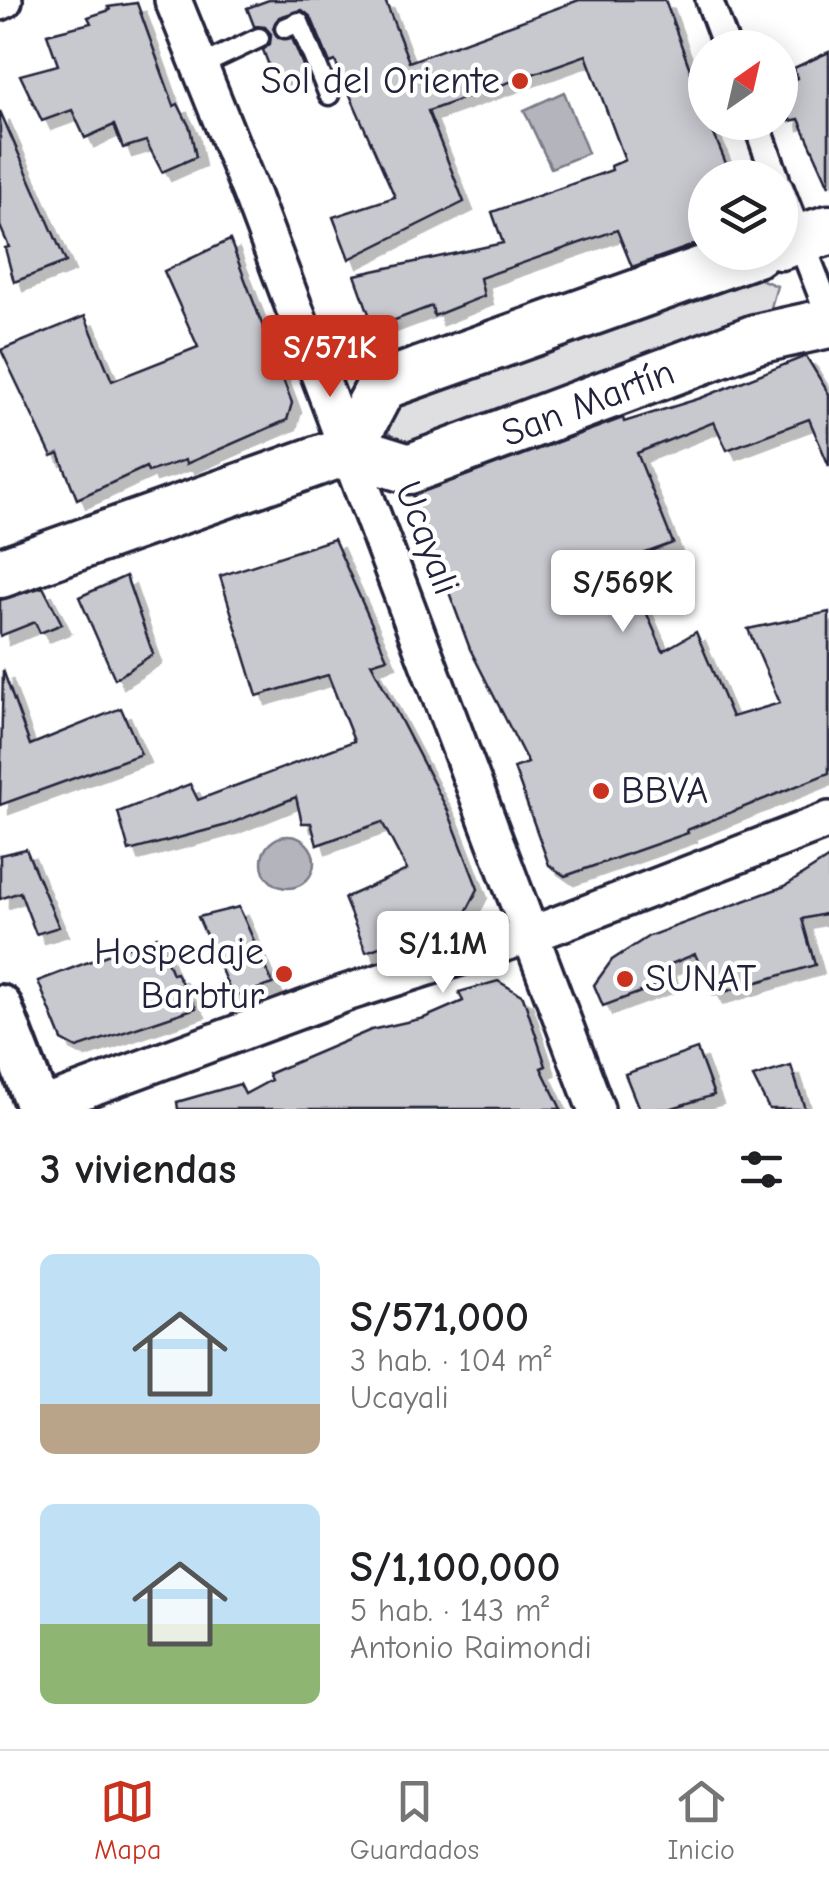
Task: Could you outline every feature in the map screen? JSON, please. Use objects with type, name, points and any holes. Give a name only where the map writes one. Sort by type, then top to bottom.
[{"type":"main road","points":[[0,573],[348,450],[381,387],[391,382],[709,270]]},
{"type":"main road","name":"San Martín","points":[[348,450],[409,469],[756,340],[829,323]]},
{"type":"street","name":"Ucayali","points":[[173,0],[202,65],[596,1109]]},
{"type":"street","points":[[709,0],[720,30]]},
{"type":"street","points":[[798,254],[829,314]]},
{"type":"street","points":[[0,1007],[37,1108],[346,993],[533,934],[829,820]]},
{"type":"lane","points":[[285,28],[299,22],[329,94]]},
{"type":"lane","points":[[202,65],[259,38]]},
{"type":"shaded area","points":[[564,92],[588,153],[551,168],[524,110]]},
{"type":"shaded area","points":[[733,270],[777,286],[768,318],[414,460],[388,432],[393,402]]},
{"type":"shaded area","points":[[288,836],[307,843],[314,862],[307,881],[288,888],[269,881],[262,862],[269,843]]},
{"type":"building","points":[[269,0],[385,0],[409,62],[579,0],[665,0],[688,64],[688,140],[716,140],[725,160],[688,160],[688,247],[632,267],[617,230],[480,278],[484,296],[434,316],[432,306],[374,328],[355,275],[503,243],[492,212],[612,170],[611,166],[625,160],[586,55],[428,111],[464,202],[349,259],[333,217],[395,197],[335,61],[330,63],[311,17],[302,10],[279,17],[273,28],[278,38],[292,38],[306,73],[276,84],[263,50],[270,44],[271,34],[265,27],[254,26],[247,8]]},
{"type":"building","points":[[137,3],[174,106],[178,104],[190,128],[196,157],[162,172],[146,141],[123,148],[114,125],[85,138],[72,110],[42,121],[20,75],[58,65],[47,34],[91,23],[88,17],[110,10],[108,7]]},
{"type":"building","points":[[829,52],[829,186],[798,119],[798,66]]},
{"type":"building","points":[[0,111],[66,262],[14,282],[5,248],[9,247],[0,226]]},
{"type":"building","points":[[230,240],[292,403],[287,420],[186,464],[185,460],[148,472],[146,467],[77,499],[59,454],[52,457],[1,350],[85,316],[112,381],[198,347],[164,271]]},
{"type":"building","points":[[806,356],[829,394],[829,466],[809,419],[727,450],[714,422],[637,453],[673,543],[624,561],[663,651],[696,632],[732,717],[780,703],[748,629],[829,612],[829,773],[687,830],[688,833],[565,876],[549,865],[514,768],[528,763],[470,649],[413,495],[623,418],[624,422],[701,398]]},
{"type":"building","points":[[334,539],[387,658],[371,663],[448,811],[478,889],[464,916],[366,952],[344,898],[407,870],[382,822],[317,845],[311,823],[302,823],[296,797],[227,825],[129,851],[118,812],[190,784],[198,800],[354,741],[328,675],[257,696],[220,576]]},
{"type":"building","points":[[126,576],[153,654],[115,679],[79,597]]},
{"type":"building","points":[[43,587],[62,624],[40,633],[35,622],[0,636],[0,600]]},
{"type":"building","points":[[3,670],[30,745],[121,708],[141,754],[0,805]]},
{"type":"building","points":[[26,849],[59,927],[36,934],[20,892],[0,899],[0,855]]},
{"type":"building","points":[[829,858],[829,913],[802,919],[815,965],[714,995],[695,954],[666,966],[671,981],[603,1006],[594,985],[612,960],[649,936],[785,886]]},
{"type":"building","points":[[239,907],[273,984],[233,997],[198,917]]},
{"type":"building","points":[[157,936],[172,974],[176,973],[196,1008],[77,1048],[62,1040],[38,981]]},
{"type":"building","points":[[498,981],[523,996],[546,1066],[541,1068],[561,1109],[178,1109],[177,1102],[240,1084],[245,1094],[271,1080],[268,1074],[371,1030],[424,1018],[463,1001],[459,992]]},
{"type":"building","points":[[697,1049],[714,1095],[669,1109],[639,1109],[625,1074]]},
{"type":"building","points":[[791,1066],[805,1109],[769,1109],[753,1077]]},
{"type":"place","name":"Sol del Oriente","points":[[520,81]]},
{"type":"place","name":"BBVA","points":[[601,791]]},
{"type":"place","name":"Hospedaje Barbtur","points":[[284,974]]},
{"type":"place","name":"SUNAT","points":[[625,979]]}]
